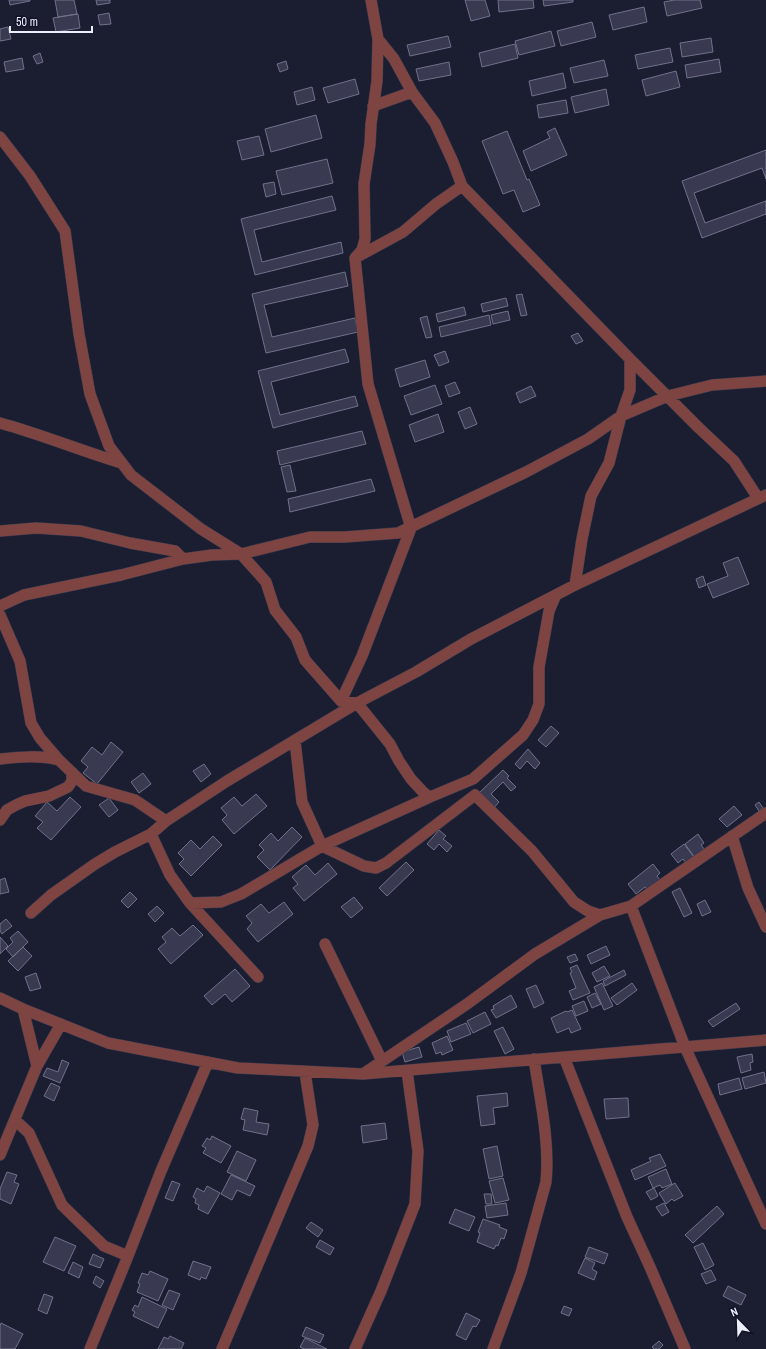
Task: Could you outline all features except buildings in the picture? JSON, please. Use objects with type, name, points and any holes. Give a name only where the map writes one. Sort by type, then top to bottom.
[{"type":"street","points":[[341,701],[362,656],[411,528],[368,384],[355,258],[362,250],[365,239],[364,184],[377,82],[378,39],[371,0]]},
{"type":"street","points":[[31,913],[51,895],[95,864],[151,834],[166,821],[227,781],[357,703],[416,672],[471,639],[575,585],[762,496],[734,461],[630,359],[462,186],[435,123],[412,92],[394,59],[378,39]]},
{"type":"street","points":[[373,106],[412,92]]},
{"type":"street","points":[[0,137],[30,176],[65,231],[79,334],[90,394],[109,446],[131,475],[201,529],[240,554],[266,582],[275,610],[296,637],[305,660],[341,701],[357,703],[390,744],[411,779],[424,793],[430,797]]},
{"type":"street","points":[[355,258],[403,232],[436,204],[462,186]]},
{"type":"street","points":[[575,585],[582,539],[591,496],[609,463],[621,416],[630,390],[630,359]]},
{"type":"street","points":[[0,606],[24,595],[121,575],[183,559],[212,555],[240,554],[310,537],[345,538],[398,533],[533,468],[588,439],[621,416],[668,396],[712,385],[766,382]]},
{"type":"street","points":[[0,423],[44,436],[88,453],[122,463]]},
{"type":"street","points":[[0,531],[36,528],[81,531],[175,552],[183,559]]},
{"type":"street","points":[[190,903],[221,902],[241,894],[322,846],[473,779],[523,735],[533,720],[539,704],[539,667],[549,611],[555,596]]},
{"type":"street","points":[[0,615],[20,661],[31,723],[40,738],[59,760],[86,786],[135,800],[166,821]]},
{"type":"street","points":[[295,741],[302,802],[322,846],[364,866],[376,868],[386,863],[475,795]]},
{"type":"street","points":[[0,758],[51,758],[59,760]]},
{"type":"street","points":[[0,820],[7,810],[16,805],[25,801],[49,796],[68,787],[72,781],[72,772]]},
{"type":"street","points":[[473,779],[475,795],[532,852],[574,902],[600,915]]},
{"type":"street","points":[[363,1074],[467,1004],[535,954],[600,915],[631,906],[766,812]]},
{"type":"street","points":[[151,834],[170,876],[190,903],[258,977]]},
{"type":"street","points":[[732,836],[748,888],[766,927]]},
{"type":"street","points":[[631,906],[685,1047],[766,1224]]},
{"type":"street","points":[[325,944],[382,1061]]},
{"type":"street","points":[[0,998],[108,1044],[238,1068],[305,1072],[363,1074],[407,1071],[766,1040]]},
{"type":"street","points":[[23,1009],[37,1066]]},
{"type":"street","points":[[0,1155],[37,1066],[61,1024]]},
{"type":"street","points":[[564,1057],[627,1217],[685,1349]]},
{"type":"street","points":[[493,1349],[521,1273],[546,1182],[548,1167],[534,1059]]},
{"type":"street","points":[[90,1349],[161,1171],[208,1062]]},
{"type":"street","points":[[354,1349],[381,1291],[415,1204],[418,1152],[407,1071]]},
{"type":"street","points":[[222,1349],[308,1146],[313,1125],[305,1072]]},
{"type":"street","points":[[15,1120],[29,1133],[62,1205],[104,1246],[128,1256]]}]
